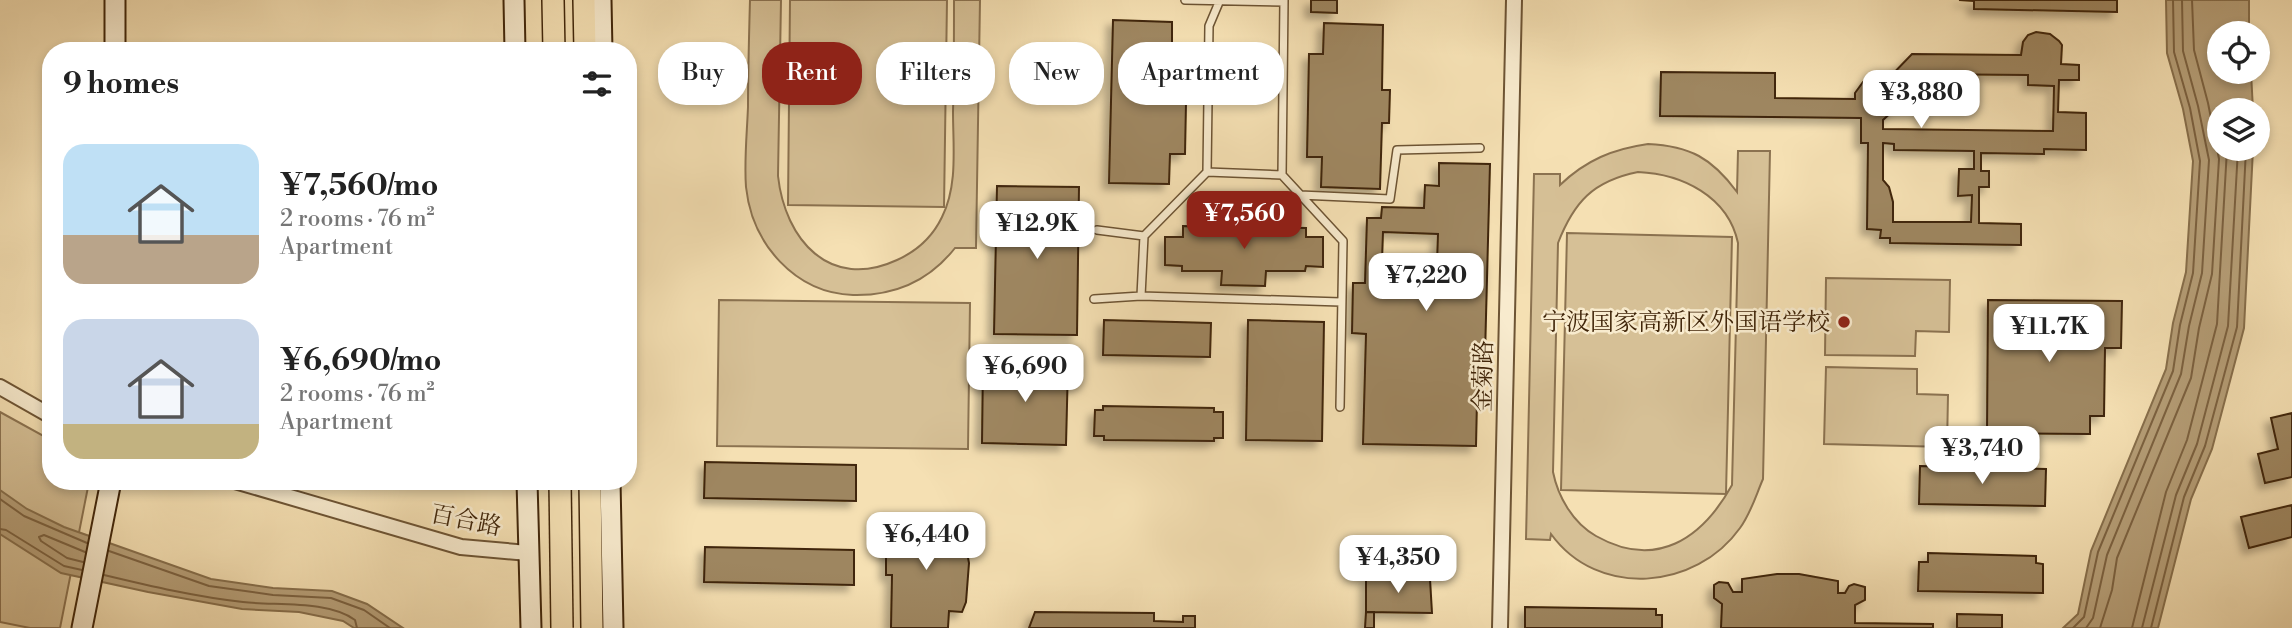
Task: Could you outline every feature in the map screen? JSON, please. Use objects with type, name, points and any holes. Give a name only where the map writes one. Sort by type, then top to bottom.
[{"type":"main road","points":[[553,0],[554,42]]},
{"type":"main road","points":[[584,0],[584,42]]},
{"type":"main road","points":[[560,490],[562,628]]},
{"type":"main road","points":[[590,490],[592,628]]},
{"type":"street","points":[[115,0],[115,42]]},
{"type":"street","points":[[514,0],[515,42]]},
{"type":"street","points":[[601,0],[602,42]]},
{"type":"street","name":"金菊路","points":[[1500,628],[1514,0]]},
{"type":"street","points":[[0,387],[42,410]]},
{"type":"street","points":[[82,628],[109,490]]},
{"type":"street","name":"百合路","points":[[266,490],[461,547],[528,553]]},
{"type":"street","points":[[527,490],[531,628]]},
{"type":"street","points":[[610,490],[613,628]]},
{"type":"lane","points":[[1185,0],[1284,1],[1282,175],[1343,241],[1340,407]]},
{"type":"lane","points":[[1141,296],[1143,236],[1207,172],[1209,26],[1220,0]]},
{"type":"lane","points":[[1300,194],[1390,199],[1397,150],[1480,148]]},
{"type":"lane","points":[[1207,172],[1282,175]]},
{"type":"lane","points":[[1097,230],[1143,236]]},
{"type":"lane","points":[[1094,299],[1141,296],[1342,302]]},
{"type":"shaded area","points":[[750,0],[781,0],[780,42],[762,42],[762,105],[779,105],[778,176],[782,199],[801,239],[815,254],[832,264],[851,269],[873,268],[897,260],[929,237],[947,205],[953,179],[953,105],[978,105],[976,248],[955,248],[923,278],[883,293],[853,295],[832,292],[795,275],[767,246],[750,208],[745,157]]},
{"type":"shaded area","points":[[790,0],[947,0],[946,42],[876,42],[876,105],[945,105],[944,207],[788,205],[789,105],[862,105],[862,42],[790,42]]},
{"type":"shaded area","points":[[954,0],[980,0],[979,42],[954,42]]},
{"type":"shaded area","points":[[1663,145],[1688,151],[1709,162],[1737,192],[1738,151],[1770,151],[1763,479],[1744,522],[1721,549],[1699,564],[1673,574],[1647,579],[1620,577],[1594,569],[1571,555],[1551,534],[1550,540],[1526,539],[1534,174],[1560,174],[1560,185],[1590,162],[1635,146]],"holes":[[[1638,172],[1686,183],[1714,200],[1733,227],[1738,243],[1732,485],[1707,521],[1692,534],[1675,544],[1638,550],[1618,546],[1588,531],[1568,508],[1555,481],[1553,472],[1558,243],[1578,205],[1597,188],[1609,181]]]},
{"type":"shaded area","points":[[1567,233],[1732,237],[1726,494],[1561,490]]},
{"type":"shaded area","points":[[1826,278],[1950,280],[1949,332],[1916,331],[1915,356],[1825,355]]},
{"type":"shaded area","points":[[719,300],[970,303],[968,449],[717,446]]},
{"type":"shaded area","points":[[1826,367],[1917,369],[1917,394],[1948,395],[1947,447],[1824,444]]},
{"type":"shaded area","points":[[0,412],[42,435],[42,490],[87,490],[60,628],[30,628],[0,622]]},
{"type":"water","points":[[2166,0],[2249,0],[2249,21],[2207,21],[2207,84],[2252,84],[2252,98],[2207,98],[2207,161],[2252,161],[2244,328],[2212,449],[2191,499],[2158,628],[2063,628],[2078,614],[2091,551],[2166,369],[2173,323],[2186,272],[2193,161],[2183,109],[2167,53]]},
{"type":"water","points":[[0,490],[27,509],[64,527],[211,579],[273,588],[332,591],[367,604],[403,628],[354,628],[343,621],[299,612],[242,609],[61,573],[0,534]]},
{"type":"building","points":[[1311,0],[1337,0],[1337,13],[1311,12]]},
{"type":"building","points":[[1959,0],[2117,0],[2117,12],[1974,9],[1974,1]]},
{"type":"building","points":[[1113,20],[1172,22],[1172,42],[1118,42],[1118,105],[1186,105],[1185,154],[1170,154],[1169,184],[1109,183]]},
{"type":"building","points":[[1324,23],[1383,25],[1382,90],[1390,90],[1389,123],[1382,123],[1380,189],[1321,187],[1322,157],[1307,157],[1309,54],[1323,54]]},
{"type":"building","points":[[2036,32],[2050,34],[2062,45],[2061,64],[2079,65],[2079,80],[2059,80],[2058,112],[2086,113],[2086,150],[2044,149],[2044,154],[1981,153],[1981,171],[1989,171],[1989,187],[1979,187],[1979,223],[2021,224],[2021,245],[1890,243],[1890,238],[1880,238],[1881,230],[1867,229],[1868,143],[1861,143],[1861,118],[1660,116],[1661,72],[1775,73],[1775,98],[1855,99],[1855,93],[1863,82],[1870,79],[1887,80],[1912,54],[2021,55],[2023,42],[2028,35]],"holes":[[[1913,74],[2028,75],[2028,85],[2054,86],[2053,131],[1883,129],[1883,120],[1894,110],[1897,102],[1894,91]],[[1883,143],[1894,144],[1894,150],[1974,151],[1974,169],[1959,169],[1958,196],[1972,195],[1971,222],[1893,222],[1893,202],[1889,187],[1883,180]]]},
{"type":"building","points":[[1439,163],[1490,164],[1485,355],[1478,355],[1476,446],[1363,444],[1366,334],[1352,333],[1353,283],[1365,283],[1367,218],[1381,218],[1382,207],[1424,208],[1425,185],[1439,186]],"holes":[[[1383,232],[1438,234],[1436,292],[1381,290]]]},
{"type":"building","points":[[997,186],[1079,187],[1077,335],[994,334]]},
{"type":"building","points":[[1227,221],[1261,222],[1261,227],[1306,228],[1306,237],[1323,237],[1323,267],[1306,266],[1305,271],[1266,271],[1265,286],[1221,285],[1222,271],[1182,271],[1182,266],[1165,265],[1165,237],[1183,237],[1183,226],[1227,227]]},
{"type":"building","points":[[1988,300],[2122,301],[2121,348],[2105,348],[2104,416],[2090,416],[2090,434],[1987,433]]},
{"type":"building","points":[[1104,320],[1211,323],[1210,357],[1103,355]]},
{"type":"building","points":[[1248,320],[1324,322],[1322,441],[1246,440]]},
{"type":"building","points":[[983,363],[1068,365],[1066,445],[982,443]]},
{"type":"building","points":[[1103,406],[1214,408],[1214,412],[1223,412],[1223,438],[1214,438],[1214,441],[1104,440],[1104,436],[1094,436],[1095,410],[1103,410]]},
{"type":"building","points":[[2292,413],[2292,477],[2265,483],[2258,454],[2278,449],[2271,418]]},
{"type":"building","points":[[705,462],[856,465],[856,501],[704,498]]},
{"type":"building","points":[[1920,466],[2046,469],[2045,506],[1919,504]]},
{"type":"building","points":[[2292,505],[2292,537],[2249,548],[2241,517]]},
{"type":"building","points":[[892,516],[951,517],[951,536],[964,536],[969,563],[966,602],[962,612],[949,611],[948,628],[891,628],[892,575],[886,575],[886,545],[891,544]]},
{"type":"building","points":[[705,547],[854,550],[854,585],[704,582]]},
{"type":"building","points":[[1928,553],[2036,556],[2036,563],[2043,564],[2043,593],[1918,591],[1919,562],[1928,562]]},
{"type":"building","points":[[1799,574],[1838,581],[1838,593],[1845,593],[1849,586],[1854,584],[1865,587],[1865,600],[1855,605],[1855,623],[1933,624],[1933,628],[1721,628],[1722,604],[1714,598],[1714,585],[1719,582],[1728,583],[1733,592],[1742,592],[1742,579]]},
{"type":"building","points":[[1366,577],[1430,579],[1432,613],[1366,612]]},
{"type":"building","points":[[1525,607],[1656,609],[1656,615],[1662,615],[1662,628],[1525,628]]},
{"type":"building","points":[[1035,612],[1154,613],[1154,621],[1183,622],[1183,616],[1195,616],[1195,628],[1029,628]]},
{"type":"building","points":[[1366,612],[1374,612],[1374,628],[1365,628]]},
{"type":"building","points":[[1957,614],[2002,615],[2002,628],[1957,628]]},
{"type":"place","name":"宁波国家高新区外国语学校","points":[[1844,322]]}]
